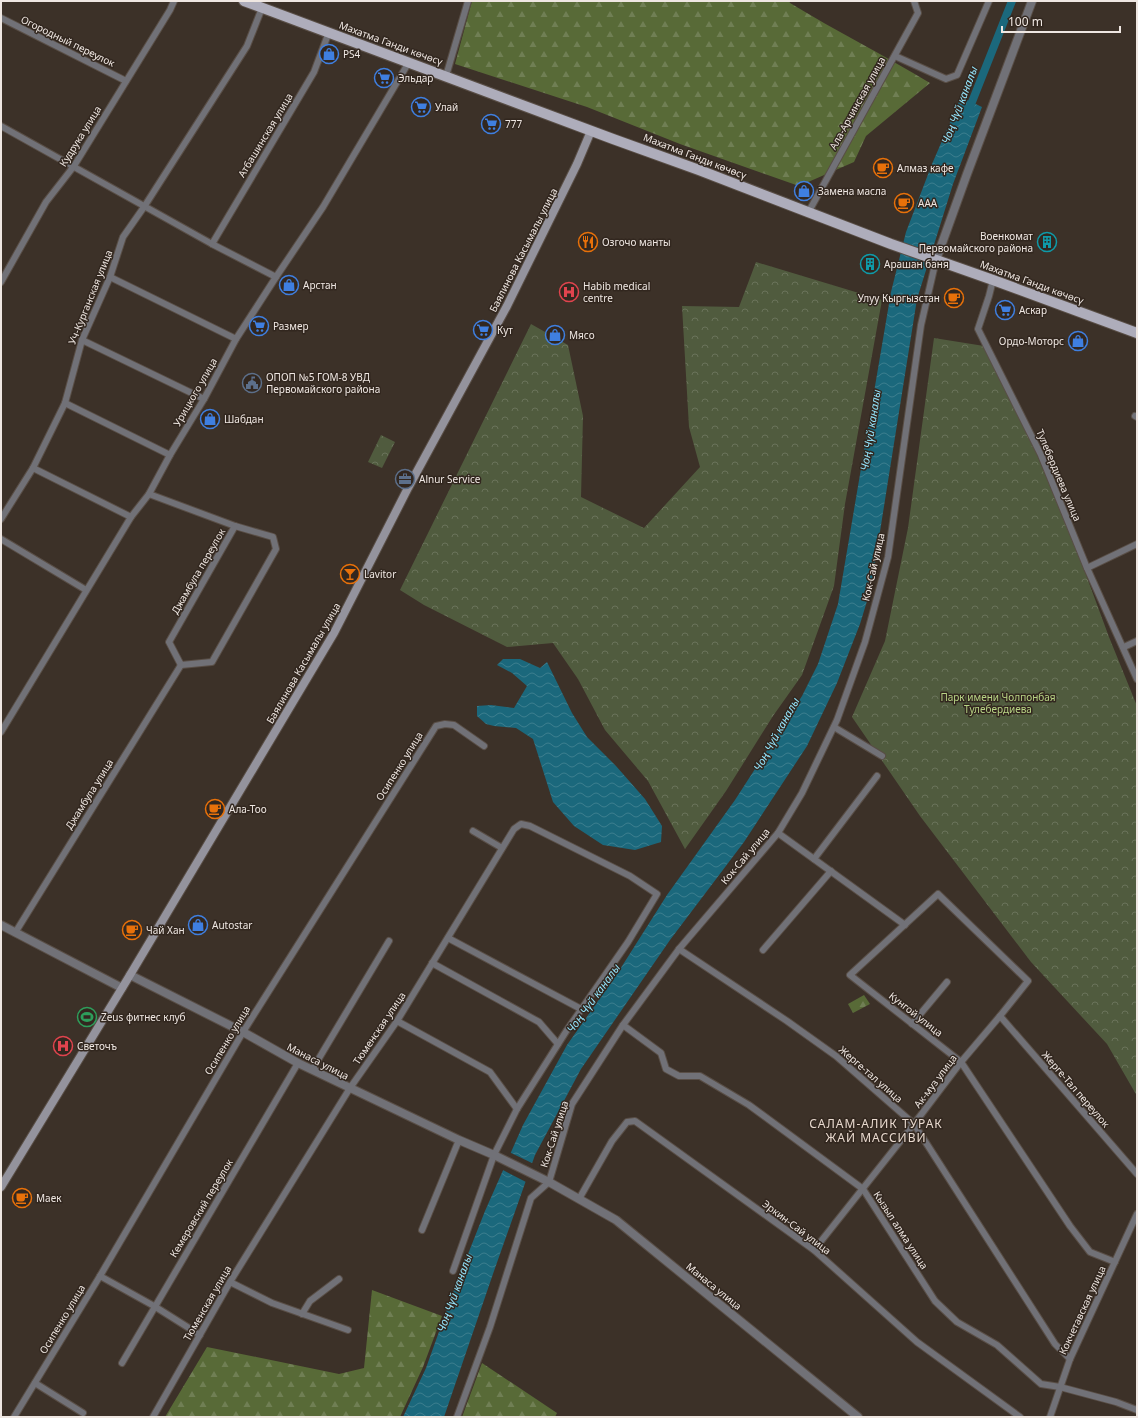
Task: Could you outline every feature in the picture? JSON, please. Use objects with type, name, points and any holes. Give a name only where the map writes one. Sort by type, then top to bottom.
[{"type":"main road","name":"Махатма Ганди көчөсү","points":[[254,4],[591,131],[699,170],[891,244],[1137,333]]},
{"type":"main road","name":"Баялинова Касымалы улица","points":[[1,1187],[130,975],[334,633],[408,488],[506,306],[577,164],[591,131]]},
{"type":"street","name":"Кудрука улица","points":[[1,282],[46,202],[74,166],[170,10],[174,1]]},
{"type":"street","points":[[446,76],[468,1]]},
{"type":"street","name":"Ала-Арчинская улица","points":[[808,213],[918,13],[914,1]]},
{"type":"street","points":[[895,56],[946,79],[957,76],[989,1]]},
{"type":"street","points":[[936,260],[1032,1]]},
{"type":"street","name":"Уч-Курганская улица","points":[[1,519],[33,468],[65,403],[82,340],[110,278],[124,237],[247,46],[254,4]]},
{"type":"street","name":"Огородный переулок","points":[[1,18],[126,80]]},
{"type":"street","name":"Атбашинская улица","points":[[212,244],[314,72],[329,32]]},
{"type":"street","name":"Урицкого улица","points":[[1,732],[86,590],[131,518],[149,494],[204,399],[236,339],[276,276],[323,207],[409,62]]},
{"type":"street","points":[[1,126],[144,207],[212,244],[276,276]]},
{"type":"street","name":"Кок-Сай улица","points":[[457,1417],[490,1326],[531,1198],[549,1182],[572,1104],[624,1025],[679,949],[778,833],[802,793],[834,727],[865,642],[888,557],[921,325],[936,260]]},
{"type":"street","points":[[110,278],[236,339]]},
{"type":"street","name":"Тулебердиева улица","points":[[993,280],[990,296],[978,329],[1041,455],[1087,568],[1124,647],[1137,679]]},
{"type":"street","points":[[82,340],[204,399]]},
{"type":"street","points":[[65,403],[170,456]]},
{"type":"street","points":[[33,468],[131,518]]},
{"type":"street","points":[[149,494],[235,526]]},
{"type":"street","name":"Джамбула переулок","points":[[235,526],[273,537],[276,549],[212,662],[181,665],[169,642],[235,526]]},
{"type":"street","points":[[1,539],[86,590]]},
{"type":"street","points":[[1087,568],[1137,544]]},
{"type":"street","points":[[1124,647],[1137,641]]},
{"type":"street","name":"Джамбула улица","points":[[15,933],[181,665]]},
{"type":"street","name":"Осипенко улица","points":[[14,1417],[100,1276],[243,1032],[436,726],[445,724],[454,725],[484,746]]},
{"type":"street","points":[[834,727],[882,756]]},
{"type":"street","points":[[814,859],[877,776]]},
{"type":"street","name":"Тюменская улица","points":[[153,1417],[230,1282],[350,1088],[397,1021],[514,829],[521,824],[530,826],[630,876],[657,894],[628,942],[582,1010]]},
{"type":"street","points":[[473,831],[502,848]]},
{"type":"street","points":[[778,833],[905,925]]},
{"type":"street","points":[[763,950],[831,871]]},
{"type":"street","name":"Кунгой улица","points":[[1028,981],[938,894],[850,975],[961,1062],[1084,1245],[1090,1252],[1115,1262]]},
{"type":"street","points":[[1,925],[122,988]]},
{"type":"street","points":[[448,938],[582,1010],[558,1044],[517,1109],[453,1271]]},
{"type":"street","points":[[312,1070],[389,941]]},
{"type":"street","name":"Жерге-тал улица","points":[[679,949],[787,1021],[836,1056],[914,1124],[1055,1344],[1070,1359]]},
{"type":"street","points":[[432,964],[539,1022],[558,1044]]},
{"type":"street","name":"Манаса улица","points":[[130,975],[243,1032],[298,1064],[537,1176],[616,1220],[858,1417]]},
{"type":"street","name":"Ак-муз улица","points":[[814,1250],[961,1062],[1028,981]]},
{"type":"street","points":[[912,1024],[947,982]]},
{"type":"street","name":"Жерге-Тал переулок","points":[[1000,1016],[1137,1174]]},
{"type":"street","points":[[397,1021],[490,1072],[517,1109]]},
{"type":"street","name":"Кызыл алма улица","points":[[624,1025],[661,1053],[666,1069],[679,1076],[700,1076],[749,1105],[862,1189],[935,1301],[958,1322],[997,1345],[1041,1384],[1060,1387],[1116,1402],[1137,1410]]},
{"type":"street","name":"Кемеровский переулок","points":[[122,1363],[154,1306],[298,1064]]},
{"type":"street","name":"Эркин-Сай улица","points":[[579,1199],[612,1141],[627,1122],[635,1121],[814,1250],[917,1342],[1020,1417]]},
{"type":"street","points":[[422,1230],[458,1140]]},
{"type":"street","name":"Кокчетавская улица","points":[[1050,1417],[1070,1359],[1137,1214]]},
{"type":"street","points":[[1130,1229],[1137,1233]]},
{"type":"street","points":[[100,1276],[154,1306],[200,1335]]},
{"type":"street","points":[[302,1314],[310,1301],[339,1278]]},
{"type":"street","points":[[230,1282],[272,1303],[348,1330]]},
{"type":"street","points":[[35,1383],[83,1413]]},
{"type":"green space","points":[[472,1],[789,1],[807,13],[930,83],[866,136],[854,162],[799,186],[680,144],[587,107],[455,64]]},
{"type":"green space","points":[[756,262],[882,300],[845,504],[834,586],[802,675],[773,716],[726,791],[685,849],[648,781],[605,730],[578,679],[553,643],[507,647],[424,605],[400,590],[531,324],[568,345],[583,416],[581,497],[644,528],[700,467],[689,427],[682,306],[739,307]]},
{"type":"green space","name":"Парк имени Чолпонбая Тулебердиева","points":[[934,338],[984,346],[1033,445],[1082,564],[1137,706],[1137,1096],[1107,1044],[1031,962],[920,816],[852,717],[885,641],[908,528]]},
{"type":"green space","points":[[381,435],[395,442],[382,468],[368,462]]},
{"type":"green space","points":[[864,995],[870,1004],[853,1013],[848,1004]]},
{"type":"green space","points":[[372,1290],[442,1316],[423,1367],[400,1417],[165,1417],[207,1347],[339,1374],[364,1368]]},
{"type":"green space","points":[[482,1363],[557,1413],[555,1417],[462,1417]]},
{"type":"water","points":[[961,97],[982,107],[953,184],[917,299],[871,588],[860,624],[837,683],[807,746],[744,842],[670,940],[581,1069],[535,1155],[444,1417],[403,1417],[426,1368],[455,1287],[485,1211],[523,1125],[567,1045],[617,974],[667,895],[735,800],[802,696],[818,664],[838,604],[891,292],[906,232],[932,164]]},
{"type":"water","points":[[503,659],[520,659],[540,668],[547,662],[572,713],[587,737],[616,766],[645,799],[662,826],[661,842],[635,850],[603,845],[574,826],[553,802],[533,739],[516,728],[486,724],[477,716],[477,706],[491,705],[514,708],[527,686],[512,673],[497,665]]},
{"type":"pier","points":[[509,1152],[534,1164],[528,1183],[501,1169]]},
{"type":"waterway","name":"Чоң Чүй каналы","points":[[968,112],[1012,1]]},
{"type":"place","name":"PS4","points":[[329,54]]},
{"type":"place","name":"Эльдар","points":[[384,78]]},
{"type":"place","name":"Улай","points":[[421,107]]},
{"type":"place","name":"777","points":[[491,124]]},
{"type":"place","name":"Алмаз кафе","points":[[883,168]]},
{"type":"place","name":"Замена масла","points":[[804,191]]},
{"type":"place","name":"ААА","points":[[904,203]]},
{"type":"place","name":"Озгочо манты","points":[[588,242]]},
{"type":"place","name":"Военкомат Первомайского района","points":[[1047,242]]},
{"type":"place","name":"Арашан баня","points":[[870,264]]},
{"type":"place","name":"Арстан","points":[[289,285]]},
{"type":"place","name":"Habib medical centre","points":[[569,292]]},
{"type":"place","name":"Улуу Кыргызстан","points":[[954,298]]},
{"type":"place","name":"Аскар","points":[[1005,310]]},
{"type":"place","name":"Размер","points":[[259,326]]},
{"type":"place","name":"Кут","points":[[483,330]]},
{"type":"place","name":"Мясо","points":[[555,335]]},
{"type":"place","name":"Ордо-Моторс","points":[[1078,341]]},
{"type":"place","name":"ОПОП №5 ГОМ-8 УВД Первомайского района","points":[[252,383]]},
{"type":"place","name":"Шабдан","points":[[210,419]]},
{"type":"place","name":"Alnur Service","points":[[405,479]]},
{"type":"place","name":"Lavitor","points":[[350,574]]},
{"type":"place","name":"Ала-Тоо","points":[[215,809]]},
{"type":"place","name":"Autostar","points":[[198,925]]},
{"type":"place","name":"Чай Хан","points":[[132,930]]},
{"type":"place","name":"Zeus фитнес клуб","points":[[87,1017]]},
{"type":"place","name":"Светочъ","points":[[63,1046]]},
{"type":"place","name":"Маек","points":[[22,1198]]},
{"type":"district","name":"САЛАМ-АЛИК ТУРАК ЖАЙ МАССИВИ","points":[[876,1130]]}]
